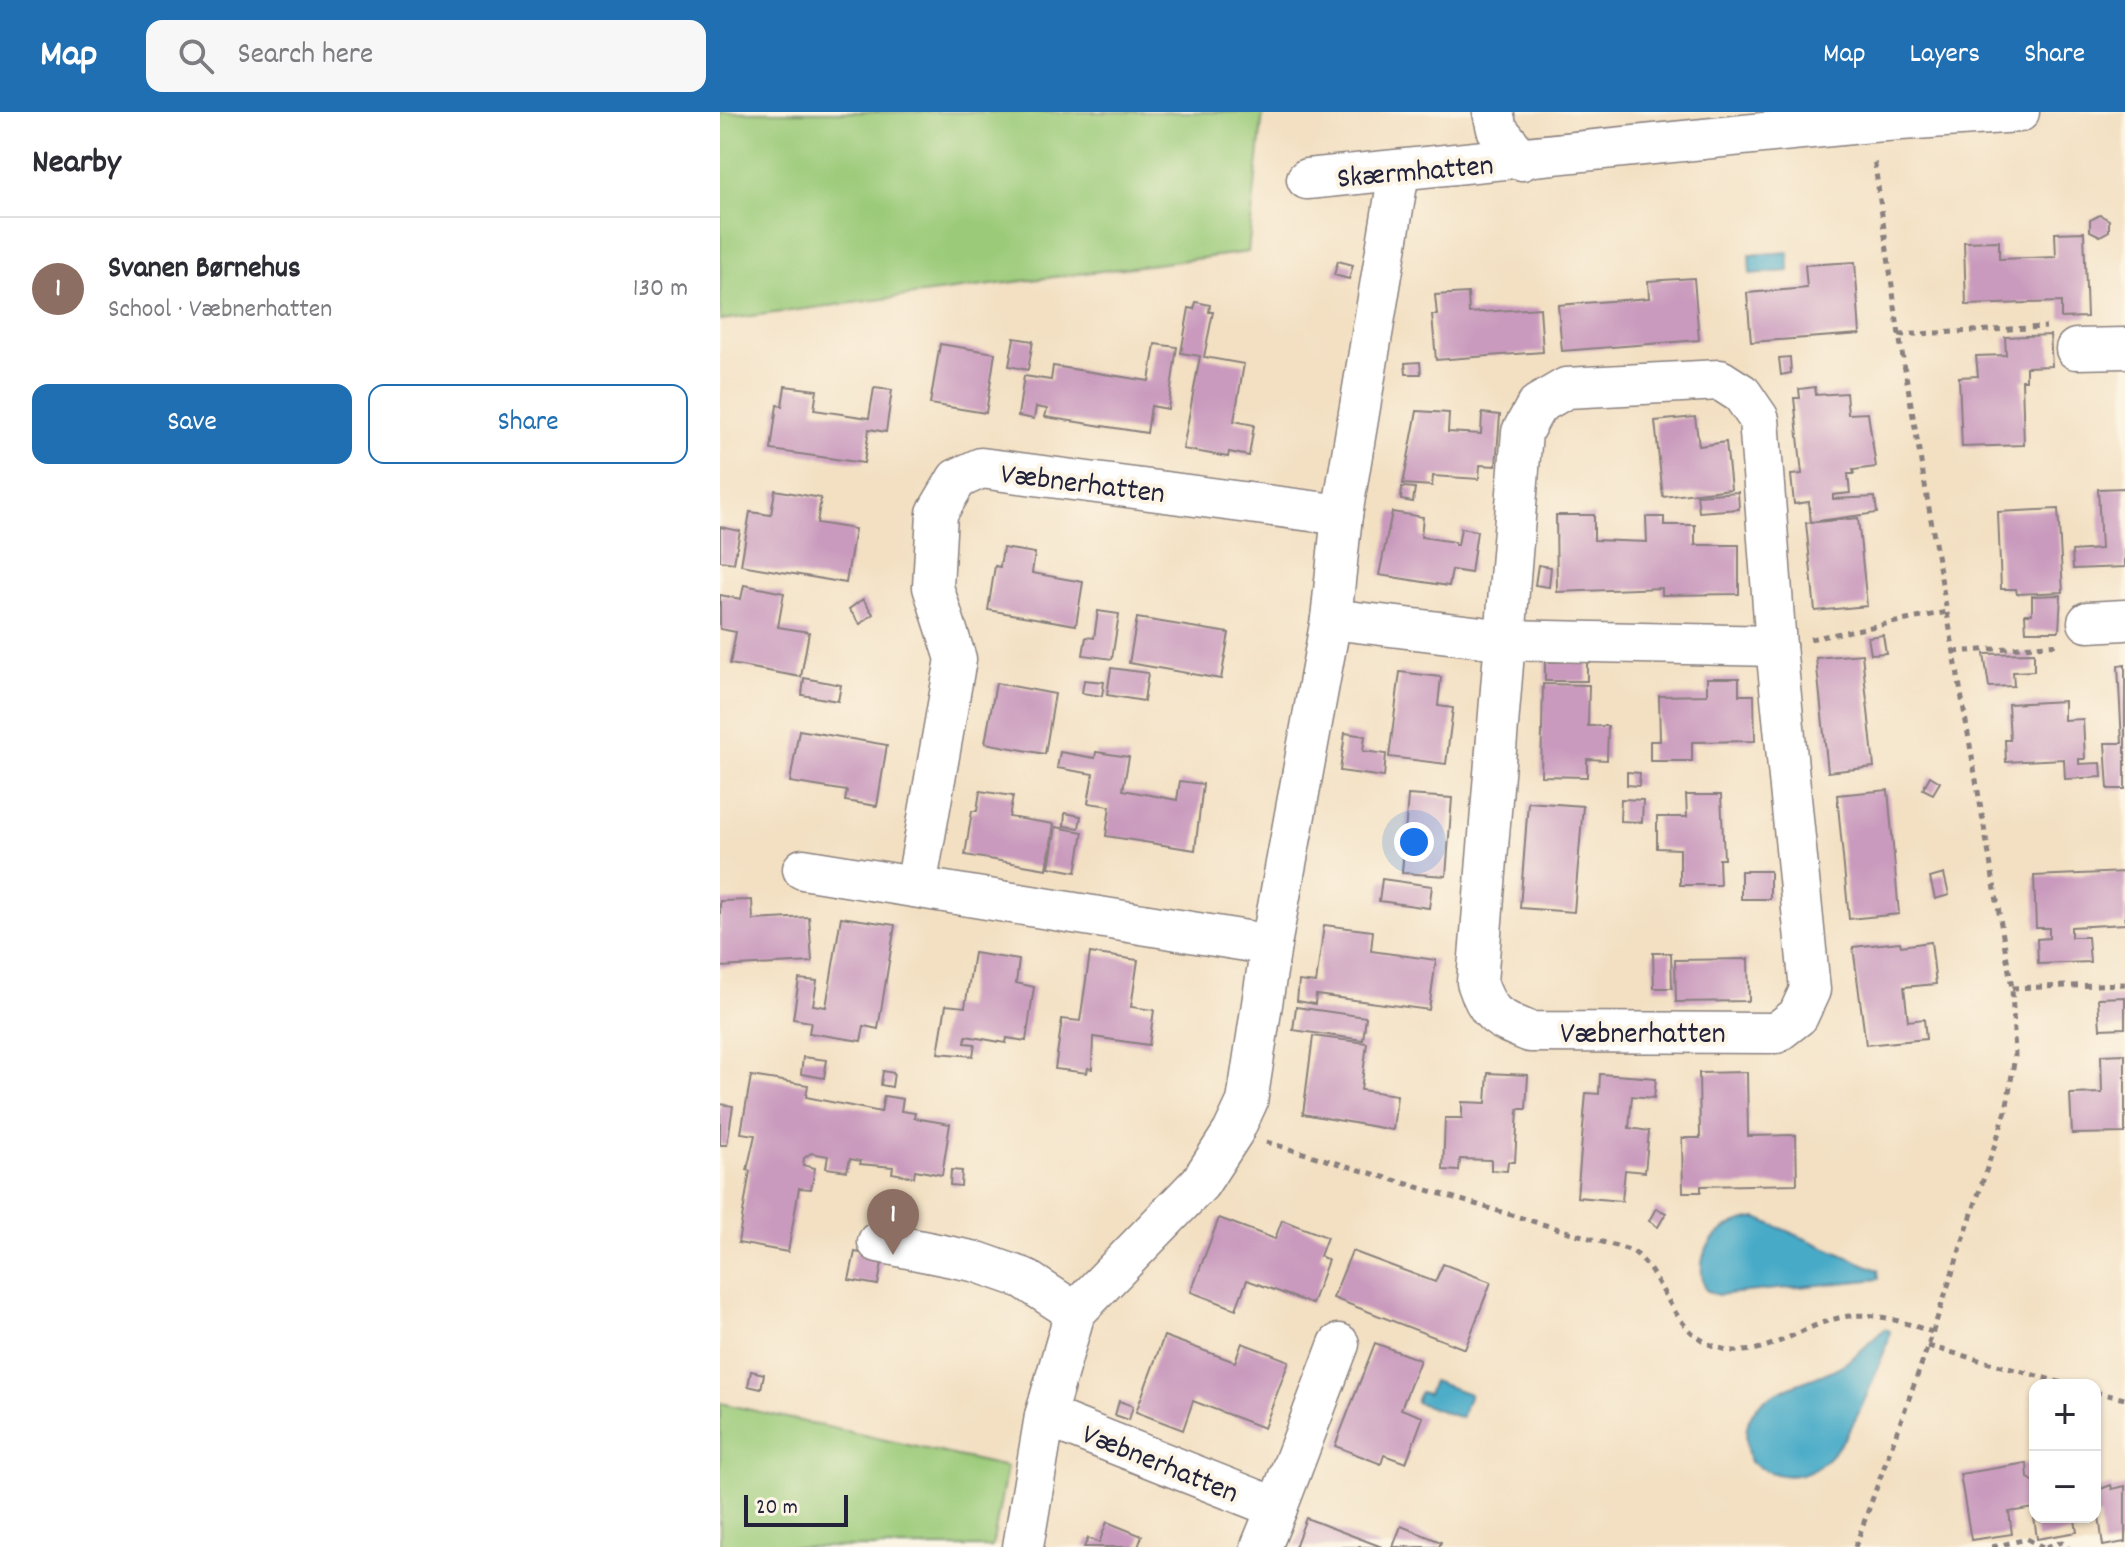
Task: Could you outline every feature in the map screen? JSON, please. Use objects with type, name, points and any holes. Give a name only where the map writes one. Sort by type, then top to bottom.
[{"type":"street","name":"Skærmhatten","points":[[1493,112],[1497,129],[1522,160]]},
{"type":"street","name":"Skærmhatten","points":[[1307,179],[1522,160],[1735,123],[1871,122],[2019,112]]},
{"type":"street","name":"Væbnerhatten","points":[[1023,1547],[1045,1416],[1075,1312],[1200,1183],[1233,1132],[1247,1102],[1271,945],[1331,619],[1342,515],[1399,172]]},
{"type":"street","points":[[2076,349],[2125,348]]},
{"type":"street","name":"Væbnerhatten","points":[[1720,380],[1742,394],[1759,419],[1776,646],[1810,990],[1798,1016],[1776,1033],[1530,1032],[1501,1020],[1485,1007],[1477,982],[1507,640],[1522,432],[1537,405],[1566,388],[1720,380]]},
{"type":"street","name":"Væbnerhatten","points":[[916,887],[956,659],[933,587],[937,513],[957,479],[981,468],[1342,515]]},
{"type":"street","points":[[1331,619],[1507,640],[1776,646]]},
{"type":"street","points":[[803,869],[1271,945]]},
{"type":"street","points":[[878,1242],[977,1262],[1023,1278],[1075,1312]]},
{"type":"street","name":"Væbnerhatten","points":[[1261,1547],[1339,1344]]},
{"type":"street","name":"Væbnerhatten","points":[[1045,1416],[1277,1508]]},
{"type":"path","points":[[1855,1547],[1928,1346],[2006,1111],[2015,1056],[2012,988],[1899,335],[1881,223],[1871,122]]},
{"type":"path","points":[[1899,335],[2072,326],[2076,349]]},
{"type":"path","points":[[1776,646],[1947,612]]},
{"type":"path","points":[[1954,652],[2080,642],[2106,621]]},
{"type":"path","points":[[2012,988],[2125,984]]},
{"type":"path","points":[[1233,1132],[1633,1251],[1650,1265],[1680,1318],[1695,1336],[1725,1350],[1773,1347],[1822,1323],[1848,1316],[1879,1315],[1932,1332]]},
{"type":"path","points":[[1928,1346],[2048,1379]]},
{"type":"path","points":[[2101,1393],[2125,1399]]},
{"type":"path","points":[[1992,1547],[2027,1539],[2044,1547],[2062,1542],[2068,1547]]},
{"type":"green space","points":[[720,112],[1263,112],[1248,252],[720,320]]},
{"type":"green space","points":[[720,1403],[1007,1467],[992,1547],[720,1547]]},
{"type":"water","points":[[1788,252],[1789,271],[1750,274],[1749,255]]},
{"type":"water","points":[[1757,1218],[1878,1270],[1879,1279],[1717,1295],[1706,1290],[1702,1263],[1712,1241],[1731,1226]]},
{"type":"water","points":[[1884,1329],[1890,1331],[1888,1342],[1868,1392],[1841,1443],[1824,1462],[1803,1474],[1779,1475],[1750,1462],[1746,1437],[1750,1418],[1759,1404],[1773,1394],[1847,1362]]},
{"type":"water","points":[[1433,1381],[1470,1394],[1461,1418],[1416,1402],[1420,1392],[1428,1394]]},
{"type":"building","points":[[2100,215],[2109,220],[2109,231],[2100,236],[2090,231],[2090,220]]},
{"type":"building","points":[[2084,232],[2087,317],[2061,318],[2061,302],[1966,305],[1964,242],[1999,241],[1999,259],[2056,257],[2055,233]]},
{"type":"building","points":[[1338,261],[1353,265],[1349,279],[1334,275]]},
{"type":"building","points":[[1855,262],[1860,334],[1751,342],[1747,293],[1807,288],[1805,265]]},
{"type":"building","points":[[1694,278],[1699,340],[1562,351],[1558,305],[1649,298],[1648,281]]},
{"type":"building","points":[[1468,293],[1469,313],[1540,308],[1543,352],[1436,360],[1432,315],[1437,315],[1435,295]]},
{"type":"building","points":[[1196,302],[1210,305],[1209,312],[1213,312],[1204,357],[1244,364],[1234,421],[1254,425],[1249,456],[1229,452],[1228,457],[1183,449],[1200,356],[1181,353],[1189,308],[1194,309]]},
{"type":"building","points":[[2050,335],[2052,366],[2026,367],[2026,380],[2022,380],[2024,445],[1962,447],[1959,377],[1978,376],[1976,356],[2006,355],[2005,337]]},
{"type":"building","points":[[1014,338],[1033,341],[1028,370],[1009,366]]},
{"type":"building","points":[[940,344],[995,353],[986,413],[930,404]]},
{"type":"building","points":[[1155,344],[1177,347],[1168,409],[1151,406],[1147,433],[1045,417],[1047,409],[1036,407],[1034,419],[1018,416],[1024,376],[1051,380],[1053,366],[1149,381]]},
{"type":"building","points":[[1790,357],[1791,373],[1781,375],[1779,358]]},
{"type":"building","points":[[1420,362],[1421,374],[1406,374],[1405,363]]},
{"type":"building","points":[[785,386],[817,390],[814,410],[869,418],[874,388],[892,390],[886,432],[869,429],[864,463],[771,450],[777,405],[782,406]]},
{"type":"building","points":[[1815,387],[1816,395],[1846,393],[1848,414],[1868,413],[1876,467],[1853,470],[1854,474],[1848,474],[1850,493],[1833,495],[1833,499],[1875,497],[1877,513],[1811,522],[1809,502],[1794,504],[1791,475],[1802,474],[1794,398],[1800,398],[1799,389]]},
{"type":"building","points":[[1417,411],[1449,413],[1448,432],[1481,434],[1482,413],[1500,415],[1496,466],[1480,465],[1479,479],[1433,476],[1432,486],[1403,484]]},
{"type":"building","points":[[1695,417],[1699,446],[1726,442],[1731,489],[1663,497],[1655,421]]},
{"type":"building","points":[[1402,487],[1415,488],[1413,502],[1401,500]]},
{"type":"building","points":[[2125,488],[2125,567],[2073,569],[2072,551],[2101,549],[2098,489]]},
{"type":"building","points":[[775,490],[821,498],[817,523],[855,529],[846,583],[741,565],[750,512],[771,515]]},
{"type":"building","points":[[1738,492],[1739,509],[1699,512],[1697,495]]},
{"type":"building","points":[[2058,509],[2063,592],[2017,594],[2016,589],[2001,589],[1998,512]]},
{"type":"building","points":[[1392,512],[1423,517],[1421,537],[1455,542],[1455,545],[1458,545],[1461,528],[1477,531],[1471,573],[1452,570],[1449,586],[1379,575]]},
{"type":"building","points":[[1556,515],[1594,515],[1594,540],[1647,542],[1646,517],[1664,517],[1664,525],[1695,525],[1695,545],[1739,545],[1739,594],[1662,595],[1662,588],[1557,592]]},
{"type":"building","points":[[1858,518],[1867,606],[1815,611],[1806,523]]},
{"type":"building","points":[[720,527],[740,531],[734,563],[720,561]]},
{"type":"building","points":[[1003,548],[1035,553],[1032,573],[1083,582],[1076,625],[988,610],[995,566],[1000,567]]},
{"type":"building","points":[[1538,565],[1551,567],[1549,587],[1535,585]]},
{"type":"building","points":[[744,585],[784,593],[778,627],[809,632],[801,677],[730,664],[736,632],[720,629],[720,595],[741,599]]},
{"type":"building","points":[[2061,595],[2059,631],[2026,631],[2025,614],[2032,614],[2032,596]]},
{"type":"building","points":[[863,599],[873,614],[860,624],[849,609]]},
{"type":"building","points":[[1098,611],[1119,614],[1112,659],[1083,655],[1086,637],[1094,638]]},
{"type":"building","points":[[1137,618],[1229,633],[1221,679],[1129,663]]},
{"type":"building","points":[[1883,635],[1886,653],[1871,654],[1868,637]]},
{"type":"building","points":[[2034,653],[2034,671],[2013,672],[2014,686],[1989,687],[1984,654]]},
{"type":"building","points":[[1862,654],[1874,767],[1828,772],[1816,658]]},
{"type":"building","points":[[1545,662],[1587,662],[1587,681],[1545,681]]},
{"type":"building","points":[[2125,665],[2125,789],[2108,789],[2105,743],[2122,743],[2118,666]]},
{"type":"building","points":[[1111,668],[1148,673],[1144,701],[1107,695]]},
{"type":"building","points":[[1400,672],[1441,677],[1438,706],[1453,708],[1446,764],[1389,757]]},
{"type":"building","points":[[804,678],[841,685],[838,701],[802,695]]},
{"type":"building","points":[[1707,678],[1739,678],[1739,695],[1754,695],[1755,741],[1692,742],[1692,761],[1650,761],[1650,741],[1660,741],[1659,696],[1707,695]]},
{"type":"building","points":[[1084,680],[1104,682],[1102,696],[1082,693]]},
{"type":"building","points":[[996,683],[1055,694],[1045,754],[985,743]]},
{"type":"building","points":[[1543,684],[1589,685],[1588,726],[1608,726],[1607,760],[1587,759],[1587,777],[1541,776]]},
{"type":"building","points":[[2064,701],[2064,720],[2083,719],[2085,759],[2079,759],[2079,764],[2101,763],[2102,777],[2065,779],[2064,759],[2006,762],[2005,740],[2010,740],[2008,704]]},
{"type":"building","points":[[799,730],[887,745],[877,806],[845,801],[847,791],[790,782]]},
{"type":"building","points":[[1345,733],[1365,736],[1363,751],[1386,754],[1384,777],[1340,771]]},
{"type":"building","points":[[1060,752],[1095,758],[1096,752],[1129,757],[1123,790],[1177,800],[1180,781],[1203,784],[1195,850],[1106,836],[1110,806],[1088,803],[1093,774],[1057,768]]},
{"type":"building","points":[[1627,772],[1640,773],[1639,786],[1627,785]]},
{"type":"building","points":[[1930,776],[1940,782],[1933,794],[1923,789]]},
{"type":"building","points":[[1888,790],[1899,914],[1849,919],[1837,795]]},
{"type":"building","points":[[980,791],[1013,796],[1009,817],[1054,824],[1047,869],[965,855],[972,811],[977,811]]},
{"type":"building","points":[[1408,795],[1452,798],[1446,876],[1402,873]]},
{"type":"building","points":[[1686,795],[1721,795],[1724,859],[1719,859],[1720,885],[1680,885],[1680,849],[1657,848],[1657,817],[1687,817]]},
{"type":"building","points":[[1621,799],[1643,800],[1642,822],[1620,821]]},
{"type":"building","points":[[1528,802],[1583,806],[1574,912],[1520,908]]},
{"type":"building","points":[[1065,813],[1081,816],[1079,828],[1064,826]]},
{"type":"building","points":[[1056,827],[1083,832],[1076,872],[1049,867]]},
{"type":"building","points":[[1741,871],[1770,871],[1770,899],[1741,899]]},
{"type":"building","points":[[2125,872],[2125,924],[2071,927],[2071,937],[2088,937],[2090,962],[2038,964],[2037,939],[2049,938],[2049,928],[2036,928],[2034,876]]},
{"type":"building","points":[[1944,874],[1949,895],[1935,899],[1930,878]]},
{"type":"building","points":[[1382,879],[1432,886],[1429,908],[1379,901]]},
{"type":"building","points":[[752,900],[753,920],[809,917],[812,962],[720,967],[720,901]]},
{"type":"building","points":[[841,917],[895,925],[878,1029],[864,1026],[861,1041],[809,1033],[811,1022],[793,1019],[799,979],[817,981],[813,1005],[826,1007]]},
{"type":"building","points":[[1324,925],[1373,931],[1371,951],[1436,960],[1429,1010],[1316,995],[1315,1004],[1297,1001],[1299,981],[1316,983]]},
{"type":"building","points":[[1900,942],[1901,946],[1931,942],[1936,984],[1904,987],[1908,1021],[1924,1019],[1926,1039],[1866,1045],[1853,947]]},
{"type":"building","points":[[974,953],[1019,960],[1016,983],[1034,987],[1026,1041],[1007,1038],[1006,1043],[966,1036],[965,1043],[975,1044],[973,1056],[938,1053],[946,1005],[965,1007]]},
{"type":"building","points":[[1090,953],[1138,960],[1131,1007],[1154,1010],[1149,1045],[1093,1037],[1092,1069],[1088,1068],[1087,1073],[1055,1069],[1062,1019],[1080,1021]]},
{"type":"building","points":[[1653,953],[1671,953],[1672,988],[1654,988]]},
{"type":"building","points":[[1748,959],[1749,1001],[1676,1002],[1675,960]]},
{"type":"building","points":[[2125,997],[2125,1028],[2100,1029],[2098,998]]},
{"type":"building","points":[[1296,1007],[1366,1017],[1363,1040],[1293,1030]]},
{"type":"building","points":[[1313,1036],[1367,1043],[1361,1090],[1397,1095],[1393,1130],[1303,1114]]},
{"type":"building","points":[[2125,1054],[2125,1133],[2072,1134],[2070,1094],[2102,1093],[2101,1055]]},
{"type":"building","points":[[803,1057],[827,1060],[824,1078],[801,1074]]},
{"type":"building","points":[[883,1071],[894,1073],[892,1087],[881,1085]]},
{"type":"building","points":[[1747,1072],[1748,1136],[1796,1135],[1797,1184],[1701,1186],[1701,1192],[1683,1192],[1682,1138],[1700,1138],[1699,1073]]},
{"type":"building","points":[[1488,1073],[1528,1075],[1526,1109],[1518,1109],[1515,1162],[1508,1162],[1507,1171],[1491,1170],[1491,1160],[1460,1159],[1459,1171],[1443,1170],[1445,1118],[1462,1118],[1462,1102],[1486,1103]]},
{"type":"building","points":[[1600,1074],[1656,1078],[1654,1098],[1632,1096],[1629,1128],[1649,1131],[1645,1172],[1625,1170],[1622,1201],[1577,1197],[1586,1093],[1599,1094]]},
{"type":"building","points":[[751,1076],[808,1085],[806,1097],[881,1112],[884,1096],[903,1099],[901,1111],[915,1113],[914,1118],[950,1124],[942,1175],[915,1170],[914,1177],[892,1173],[893,1167],[860,1164],[861,1161],[850,1159],[847,1171],[826,1168],[828,1156],[811,1153],[804,1158],[803,1165],[815,1168],[811,1189],[799,1188],[788,1252],[738,1243],[750,1171],[747,1170],[755,1135],[741,1133]]},
{"type":"building","points":[[720,1104],[733,1106],[727,1145],[720,1145]]},
{"type":"building","points":[[951,1170],[962,1171],[961,1186],[950,1185]]},
{"type":"building","points":[[1656,1208],[1666,1213],[1658,1227],[1649,1221]]},
{"type":"building","points":[[1219,1218],[1275,1239],[1282,1220],[1327,1237],[1320,1256],[1328,1260],[1312,1304],[1247,1280],[1236,1309],[1191,1292]]},
{"type":"building","points":[[1352,1251],[1435,1282],[1443,1264],[1491,1282],[1465,1349],[1333,1298]]},
{"type":"building","points":[[855,1252],[883,1257],[878,1285],[849,1280]]},
{"type":"building","points":[[1164,1336],[1235,1362],[1242,1343],[1289,1361],[1264,1428],[1193,1401],[1183,1430],[1136,1412]]},
{"type":"building","points":[[1375,1343],[1420,1360],[1401,1409],[1423,1417],[1406,1463],[1384,1455],[1381,1464],[1335,1446]]},
{"type":"building","points":[[751,1371],[764,1374],[761,1389],[748,1386]]},
{"type":"building","points":[[1119,1401],[1133,1406],[1129,1420],[1115,1415]]},
{"type":"building","points":[[2027,1463],[2029,1509],[2009,1512],[2012,1534],[1971,1540],[1960,1474]]},
{"type":"building","points":[[2111,1485],[2112,1489],[2125,1486],[2125,1542],[2103,1546],[2101,1489]]},
{"type":"building","points":[[1306,1518],[1382,1547],[1295,1547]]},
{"type":"building","points":[[1107,1522],[1142,1536],[1138,1547],[1084,1547],[1088,1538],[1099,1543]]},
{"type":"building","points":[[2035,1523],[2076,1523],[2077,1532],[2037,1539]]},
{"type":"building","points":[[1401,1526],[1441,1542],[1439,1547],[1393,1547]]},
{"type":"place","name":"Svanen Børnehus","points":[[893,1255]]}]
